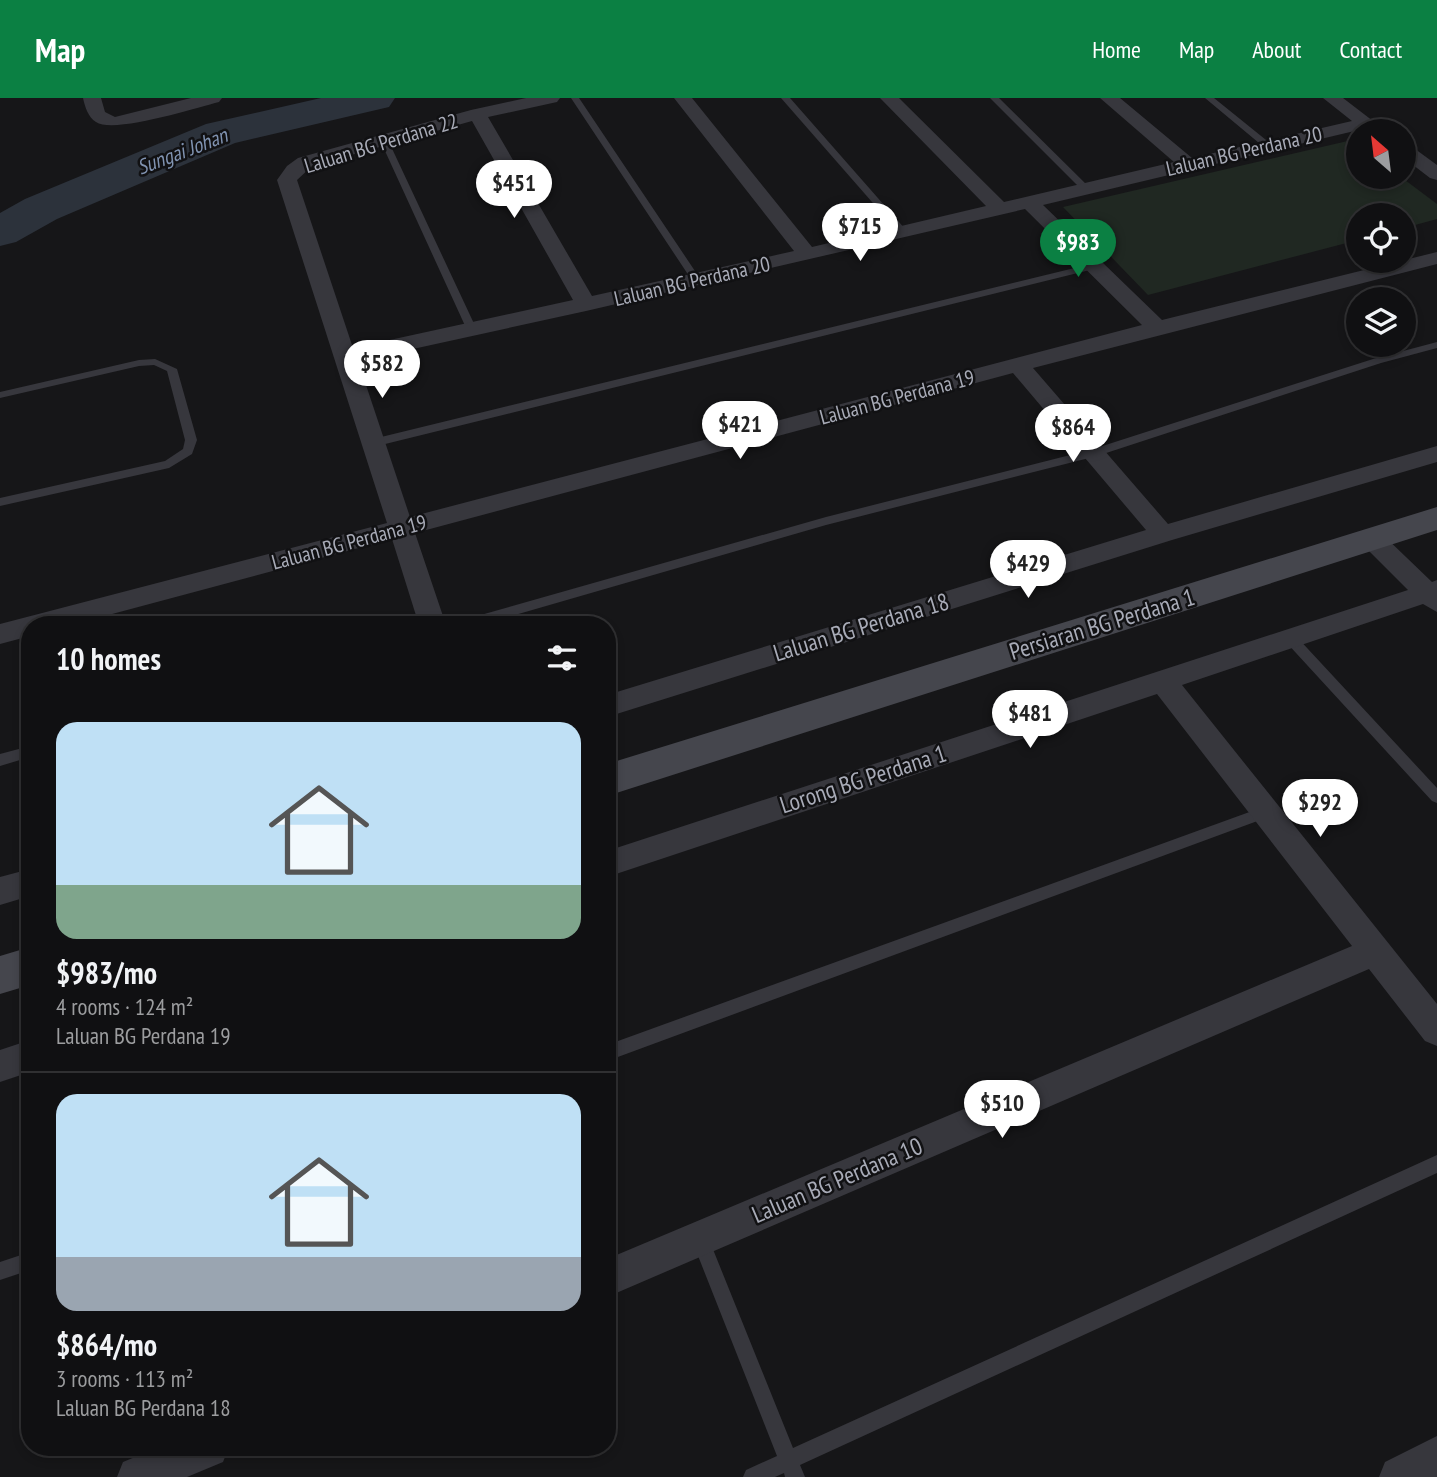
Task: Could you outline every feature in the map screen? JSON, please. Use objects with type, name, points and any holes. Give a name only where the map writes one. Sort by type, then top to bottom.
[{"type":"street","points":[[92,98],[97,116],[104,121],[115,122],[189,101],[213,98]]},
{"type":"street","name":"Laluan BG Perdana 22","points":[[344,357],[287,180],[294,170],[306,162],[384,140],[477,114],[551,98]]},
{"type":"street","points":[[683,98],[807,254]]},
{"type":"street","points":[[889,98],[1000,209]]},
{"type":"street","points":[[1109,98],[1188,164]]},
{"type":"street","points":[[1332,98],[1361,119]]},
{"type":"street","points":[[477,114],[586,305]]},
{"type":"street","name":"Laluan BG Perdana 20","points":[[344,357],[696,280],[1268,146],[1346,132]]},
{"type":"street","points":[[1416,159],[1437,174]]},
{"type":"street","points":[[1028,201],[1157,328]]},
{"type":"street","name":"Laluan BG Perdana 19","points":[[66,616],[1157,328],[1437,258]]},
{"type":"street","points":[[344,357],[430,616]]},
{"type":"street","points":[[1018,365],[1163,534]]},
{"type":"street","name":"Laluan BG Perdana 18","points":[[616,703],[1163,534],[1437,454]]},
{"type":"street","name":"Persiaran BG Perdana 1","points":[[616,777],[1437,518]]},
{"type":"street","points":[[1372,539],[1434,595]]},
{"type":"street","name":"Lorong BG Perdana 1","points":[[616,861],[1290,638],[1434,595]]},
{"type":"street","name":"Laluan BG Perdana 19","points":[[0,634],[21,628]]},
{"type":"street","points":[[1162,680],[1437,1030]]},
{"type":"street","points":[[0,891],[21,885]]},
{"type":"street","name":"Laluan BG Perdana 10","points":[[616,1274],[1376,951]]},
{"type":"street","points":[[0,975],[21,969]]},
{"type":"street","points":[[0,1066],[21,1059]]},
{"type":"street","points":[[138,1477],[187,1456]]},
{"type":"street","points":[[1400,1477],[1437,1457]]},
{"type":"lane","points":[[575,98],[696,280]]},
{"type":"lane","points":[[785,98],[903,232]]},
{"type":"lane","points":[[994,98],[1085,188]]},
{"type":"lane","points":[[1209,98],[1268,146]]},
{"type":"lane","points":[[384,140],[472,330]]},
{"type":"lane","points":[[373,443],[1095,266]]},
{"type":"lane","points":[[494,616],[826,521],[1093,453],[1377,361],[1437,345]]},
{"type":"lane","points":[[0,395],[139,363],[155,362],[172,369],[191,440],[188,451],[169,464],[0,502]]},
{"type":"lane","points":[[1290,638],[1437,797]]},
{"type":"lane","points":[[0,760],[21,754]]},
{"type":"lane","points":[[616,1050],[1266,812]]},
{"type":"lane","points":[[753,1477],[792,1469],[1437,1164]]},
{"type":"lane","points":[[700,1238],[792,1469]]},
{"type":"lane","points":[[0,1271],[21,1264]]},
{"type":"shaded area","points":[[1346,141],[1346,189],[1416,188],[1437,204],[1437,219],[1416,225],[1416,203],[1346,203],[1346,243],[1148,295],[1063,207]]},
{"type":"waterway","name":"Sungai Johan","points":[[0,232],[41,209],[221,133],[375,98]]}]
